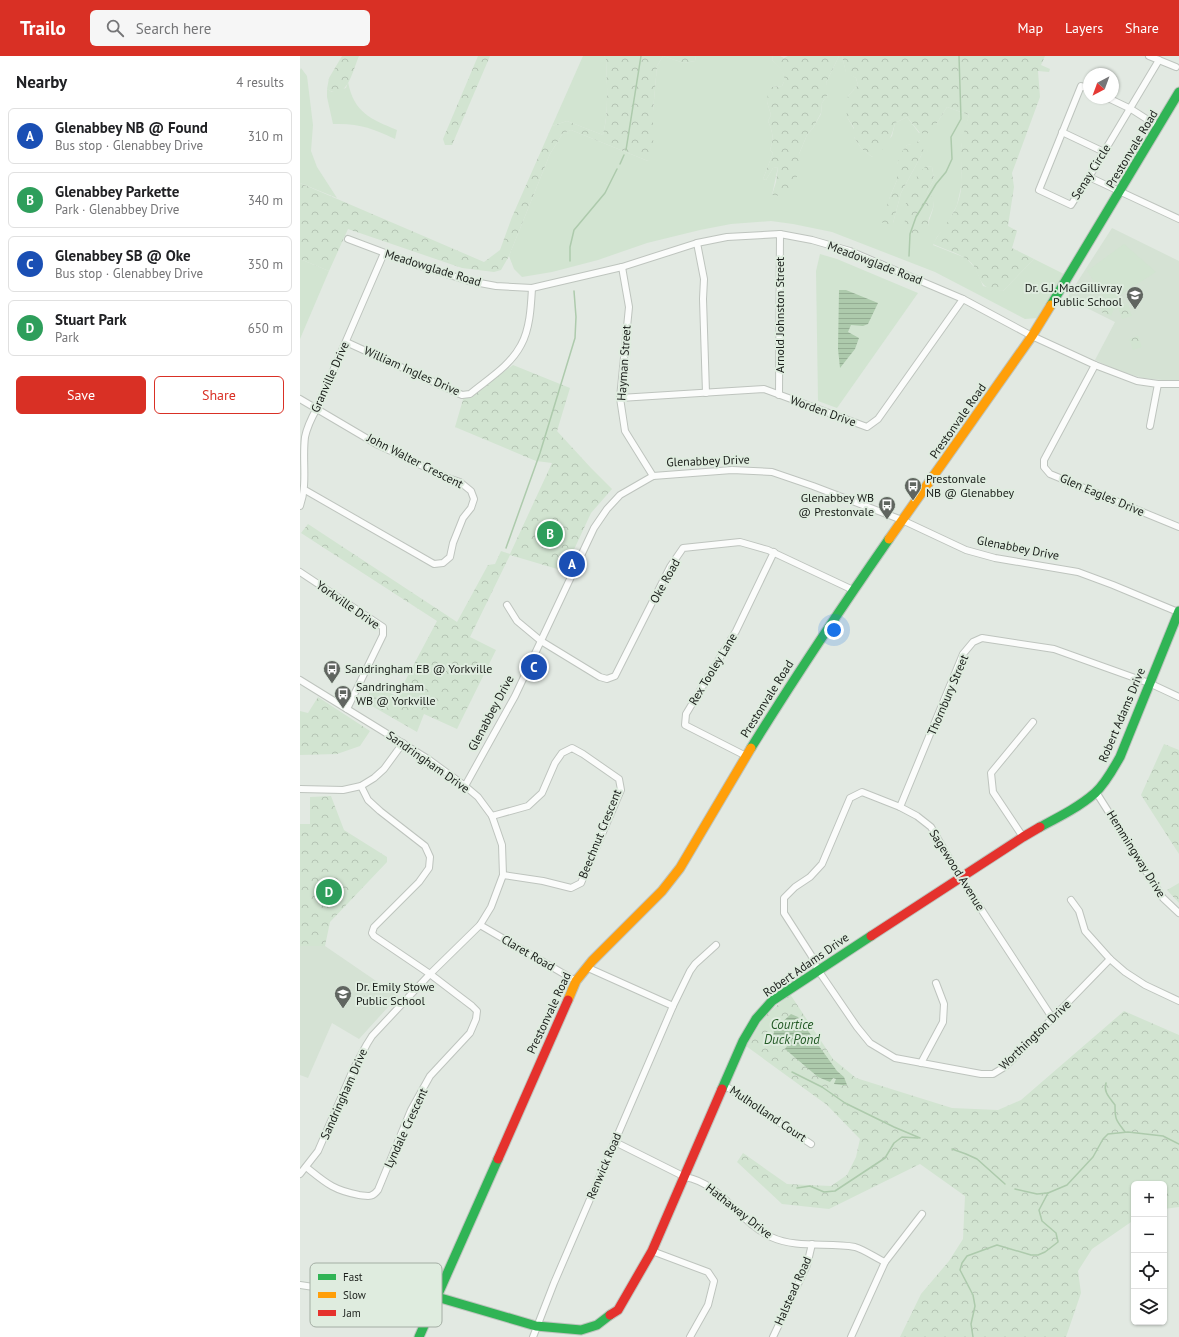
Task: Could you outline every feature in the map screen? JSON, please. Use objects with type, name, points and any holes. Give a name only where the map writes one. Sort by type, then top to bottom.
[{"type":"street","points":[[1149,56],[1176,67]]},
{"type":"street","name":"Senay Circle","points":[[1083,87],[1081,86],[1039,190],[1071,205],[1090,177],[1160,60]]},
{"type":"street","name":"Prestonvale Road","points":[[442,1285],[576,981],[586,967],[671,882],[793,680],[853,590],[1032,336],[1160,127],[1179,92]]},
{"type":"street","points":[[1119,103],[1160,127]]},
{"type":"street","points":[[1062,132],[1104,152]]},
{"type":"street","points":[[1090,177],[1179,219]]},
{"type":"street","name":"Meadowglade Road","points":[[348,239],[384,253],[469,281],[496,286],[532,288],[622,266],[697,243],[727,237],[780,234],[812,240],[850,251],[963,299],[1032,336],[1095,365],[1137,381],[1158,384],[1179,384]]},
{"type":"street","name":"Arnold Johnston Street","points":[[779,395],[780,234]]},
{"type":"street","points":[[697,243],[704,279],[703,299],[706,393]]},
{"type":"street","name":"Granville Drive","points":[[300,506],[305,490],[305,437],[309,424],[384,253]]},
{"type":"street","name":"Hayman Street","points":[[622,266],[629,307],[620,398],[625,431],[653,476]]},
{"type":"street","name":"William Ingles Drive","points":[[346,342],[462,395],[470,394],[507,363],[521,345],[530,318],[532,288]]},
{"type":"street","name":"Worden Drive","points":[[620,398],[764,389],[867,427],[878,419],[963,299]]},
{"type":"street","name":"Glen Eagles Drive","points":[[1095,365],[1044,460],[1044,467],[1050,474],[1179,527]]},
{"type":"street","points":[[1150,426],[1158,384]]},
{"type":"street","points":[[300,399],[317,408]]},
{"type":"street","name":"John Walter Crescent","points":[[305,490],[434,564],[443,563],[450,557],[453,543],[463,518],[471,508],[474,500],[472,491],[460,482],[448,478],[378,444],[317,408]]},
{"type":"street","name":"Glenabbey Drive","points":[[465,786],[515,696],[594,528],[607,509],[620,495],[653,476],[732,470],[772,472],[902,520],[966,550],[995,558],[1078,572],[1179,612]]},
{"type":"street","name":"Oke Road","points":[[541,641],[600,677],[607,679],[616,676],[670,567],[683,548],[740,542],[774,552],[853,590]]},
{"type":"street","name":"Rex Tooley Lane","points":[[746,756],[685,725],[686,714],[736,631],[774,552]]},
{"type":"street","name":"Yorkville Drive","points":[[300,572],[383,627],[383,634],[347,709]]},
{"type":"street","points":[[507,605],[517,621],[541,641]]},
{"type":"street","name":"Robert Adams Drive","points":[[442,1303],[536,1326],[582,1330],[597,1325],[618,1310],[652,1251],[743,1041],[756,1019],[772,1001],[818,970],[1022,837],[1070,811],[1096,792],[1107,779],[1120,757],[1179,612]]},
{"type":"street","name":"Thornbury Street","points":[[900,807],[963,654],[973,642],[982,638],[1054,649],[1149,683],[1179,697]]},
{"type":"street","name":"Sandringham Drive","points":[[300,680],[428,759],[478,797],[492,816],[502,845],[503,875],[491,907],[480,925],[430,974],[366,1044],[353,1070],[318,1152],[300,1174]]},
{"type":"street","points":[[1022,837],[993,792],[991,773],[1033,722]]},
{"type":"street","points":[[300,789],[343,790],[361,786],[374,778],[384,769],[403,743]]},
{"type":"street","name":"Beechnut Crescent","points":[[492,816],[528,806],[542,793],[555,762],[562,753],[572,748],[619,779],[621,790],[581,883],[571,888],[543,881],[503,875]]},
{"type":"street","name":"Lyndale Crescent","points":[[306,1167],[325,1182],[342,1192],[369,1196],[374,1195],[378,1190],[411,1110],[430,1076],[470,1033],[476,1019],[477,1012],[472,1006],[430,974],[374,936],[372,933],[374,927],[419,882],[429,868],[430,856],[425,846],[368,800],[361,786]]},
{"type":"street","name":"Sagewood Avenue","points":[[818,970],[811,955],[784,913],[784,898],[795,887],[810,877],[822,864],[850,798],[862,792],[900,807],[917,816],[931,828],[960,877],[1052,1019]]},
{"type":"street","name":"Hemmingway Drive","points":[[1096,792],[1163,898],[1179,913]]},
{"type":"street","points":[[1071,900],[1079,911],[1085,931],[1110,959],[1125,972],[1179,1001]]},
{"type":"street","name":"Claret Road","points":[[480,925],[576,981]]},
{"type":"street","name":"Renwick Road","points":[[533,1337],[554,1283],[690,971],[695,964],[716,944]]},
{"type":"street","name":"Worthington Drive","points":[[818,970],[856,1027],[870,1043],[895,1058],[981,1074],[993,1074],[1006,1066],[1110,959]]},
{"type":"street","points":[[586,967],[674,1006]]},
{"type":"street","points":[[921,1063],[943,1022],[944,1004],[936,983]]},
{"type":"street","name":"Mulholland Court","points":[[724,1085],[811,1144]]},
{"type":"street","name":"Hathaway Drive","points":[[615,1142],[685,1177],[696,1179],[710,1187],[749,1221],[770,1236],[784,1243],[856,1248],[885,1262]]},
{"type":"street","points":[[851,1337],[885,1262],[922,1214]]},
{"type":"street","name":"Halstead Road","points":[[772,1337],[807,1265],[812,1244]]},
{"type":"street","points":[[652,1251],[708,1272],[714,1281],[708,1305],[690,1337]]},
{"type":"street","points":[[300,1284],[310,1285]]},
{"type":"street","name":"Prestonvale Road","points":[[419,1337],[423,1327]]},
{"type":"shaded area","name":"Dr. G.J. MacGillivray Public School","points":[[1112,228],[1179,261],[1179,380],[1171,381],[1143,378],[1119,371],[1095,360],[1115,322],[1067,298]]},
{"type":"shaded area","name":"Dr. Emily Stowe Public School","points":[[300,946],[325,946],[398,996],[359,1039],[332,1023],[308,1078],[300,1075]]},
{"type":"green space","points":[[342,56],[359,56],[348,83],[340,92],[334,92],[327,89],[329,78]]},
{"type":"green space","points":[[478,56],[490,56],[452,145],[445,145],[443,139]]},
{"type":"green space","points":[[583,56],[604,56],[606,59],[607,107],[603,135],[567,121],[552,126]]},
{"type":"green space","points":[[604,56],[663,56],[657,66],[653,111],[653,140],[658,152],[648,161],[571,130],[563,133],[550,154],[509,256],[501,270],[494,272],[462,268],[348,229],[329,271],[300,259],[300,183],[484,262],[500,250],[512,217],[552,126],[567,121],[603,135],[607,97],[606,59]]},
{"type":"green space","points":[[663,56],[684,63],[695,61],[696,56],[773,56],[772,60],[783,72],[785,78],[782,86],[772,87],[767,102],[771,115],[768,121],[772,136],[770,150],[773,153],[763,179],[766,180],[773,168],[778,167],[772,195],[799,170],[799,154],[807,135],[821,114],[822,103],[828,94],[826,83],[839,56],[842,56],[846,72],[856,78],[858,85],[848,96],[847,117],[854,129],[854,137],[861,148],[872,157],[892,136],[895,123],[907,117],[919,133],[937,123],[947,107],[969,115],[961,147],[962,183],[957,205],[947,225],[937,237],[933,245],[966,258],[976,269],[983,286],[1003,291],[1034,259],[1064,274],[1038,318],[1025,319],[935,272],[832,232],[771,221],[731,224],[700,230],[647,243],[598,260],[552,272],[522,277],[514,269],[509,256],[550,154],[563,133],[571,130],[648,161],[653,140],[653,111],[657,66]],"holes":[[[920,140],[922,154],[901,193],[893,223],[889,199],[897,180],[897,164],[907,145],[915,144]],[[926,166],[932,167],[934,179],[927,192],[931,196],[934,204],[928,226]]]},
{"type":"green space","points":[[663,56],[696,56],[695,61],[684,63]]},
{"type":"green space","points":[[773,56],[780,56],[784,58],[788,56],[839,56],[826,83],[828,94],[822,103],[821,113],[813,128],[807,135],[799,154],[799,170],[790,197],[772,195],[778,167],[773,168],[766,180],[763,179],[773,153],[770,150],[772,136],[768,121],[771,115],[767,102],[768,91],[772,87],[782,86],[784,82],[784,75],[772,60]]},
{"type":"green space","points":[[842,56],[1045,56],[1041,65],[1050,69],[1049,72],[1038,71],[1040,97],[1012,173],[1014,187],[1008,226],[1017,231],[1012,248],[1034,259],[1003,291],[993,290],[986,287],[982,283],[975,268],[965,258],[933,244],[952,216],[957,205],[962,183],[961,148],[969,115],[947,107],[937,123],[927,134],[920,133],[907,117],[895,123],[888,143],[881,151],[872,157],[861,148],[854,137],[854,128],[847,117],[846,106],[848,96],[858,85],[856,78],[846,73]]},
{"type":"green space","points":[[301,68],[307,76],[313,125],[311,151],[317,167],[337,198],[300,183]]},
{"type":"green space","points":[[348,82],[351,93],[359,108],[365,114],[397,130],[395,139],[358,125],[333,124],[327,97],[327,89],[332,92],[346,88]]},
{"type":"green space","points":[[926,139],[922,154],[901,193],[893,223],[890,227],[886,227],[882,222],[897,180],[897,164],[901,153],[907,145]]},
{"type":"green space","points":[[926,166],[932,167],[934,179],[927,192],[934,203],[927,228],[923,235],[916,237],[907,232],[905,224],[905,206],[915,180]]},
{"type":"green space","points":[[1124,244],[1156,272],[1108,303],[1087,271]]},
{"type":"green space","points":[[820,254],[837,259],[918,293],[837,408],[818,401],[816,271]]},
{"type":"green space","points":[[300,259],[329,271],[300,339]]},
{"type":"green space","points":[[1106,303],[1115,307],[1111,316],[1101,312]]},
{"type":"green space","points":[[1128,304],[1132,316],[1122,319],[1118,307]]},
{"type":"green space","points":[[1138,336],[1142,347],[1133,350],[1129,339]]},
{"type":"green space","points":[[513,365],[570,388],[557,431],[612,489],[591,513],[564,571],[510,555],[470,637],[496,650],[457,729],[424,714],[417,732],[365,702],[373,685],[397,696],[437,621],[301,533],[308,524],[457,622],[488,565],[495,564],[501,551],[510,554],[552,463],[536,461],[455,427],[464,396],[482,388]]},
{"type":"green space","points":[[318,697],[370,731],[360,746],[337,754],[300,755],[300,711],[308,713]]},
{"type":"green space","points":[[1164,744],[1179,750],[1179,854],[1141,795]]},
{"type":"green space","points":[[331,796],[344,830],[387,857],[387,862],[330,922],[325,946],[300,946],[300,824],[310,824],[310,797]]},
{"type":"green space","points":[[1179,883],[1179,903],[1167,890]]},
{"type":"green space","points":[[790,994],[833,1059],[856,1078],[952,1108],[998,1110],[1021,1100],[1124,1011],[1179,1035],[1179,1207],[1167,1209],[1167,1181],[1131,1181],[1131,1222],[1092,1249],[1078,1271],[1081,1293],[1066,1337],[900,1337],[921,1294],[949,1261],[963,1239],[965,1196],[920,1164],[829,1209],[782,1204],[737,1162],[743,1153],[787,1184],[831,1186],[847,1175],[856,1157],[860,1139],[827,1105],[746,1046],[765,1016]]},
{"type":"water","points":[[839,290],[846,290],[878,303],[868,324],[863,326],[851,325],[848,332],[859,338],[855,349],[840,368],[838,349]]},
{"type":"water","name":"Courtice Duck Pond","points":[[791,1014],[798,1017],[837,1071],[844,1077],[847,1085],[834,1084],[836,1079],[833,1078],[830,1082],[818,1077],[785,1049],[787,1046],[782,1043],[781,1046],[769,1039],[774,1033],[773,1026],[778,1026]]},
{"type":"waterway","points":[[626,150],[641,56]]},
{"type":"waterway","points":[[909,256],[910,234],[916,217],[936,184],[946,172],[952,159],[951,137],[961,119],[959,56]]},
{"type":"waterway","points":[[620,164],[624,155]]},
{"type":"waterway","points":[[570,261],[570,247],[574,230],[605,193],[617,169]]},
{"type":"waterway","points":[[506,548],[540,453],[575,338],[576,317],[574,291]]},
{"type":"waterway","points":[[792,1072],[822,1087],[845,1103],[920,1138]]},
{"type":"waterway","points":[[1106,1083],[1106,1092],[1115,1105],[1117,1120],[1125,1132]]},
{"type":"waterway","points":[[973,1337],[971,1324],[975,1306],[973,1295],[960,1270],[962,1263],[967,1256],[997,1245],[1031,1255],[1038,1255],[1045,1252],[1058,1242],[1056,1233],[1042,1221],[1039,1210],[1048,1193],[1067,1185],[1093,1157],[1103,1139],[1108,1134],[1128,1132],[1163,1136],[1179,1144]]},
{"type":"waterway","points":[[797,1188],[810,1186],[824,1192],[835,1191],[885,1158],[894,1143],[902,1137],[918,1138]]},
{"type":"waterway","points":[[952,1149],[977,1159],[1005,1184]]},
{"type":"waterway","points":[[1015,1189],[1037,1194],[1048,1193]]},
{"type":"traffic: fast","points":[[1051,305],[1179,92]]},
{"type":"traffic: fast","points":[[751,748],[818,643],[889,539]]},
{"type":"traffic: fast","points":[[1040,827],[1069,812],[1089,798],[1103,785],[1109,776],[1120,757],[1179,611]]},
{"type":"traffic: fast","points":[[722,1089],[743,1041],[756,1019],[772,1001],[871,936]]},
{"type":"traffic: fast","points":[[442,1285],[498,1159]]},
{"type":"traffic: fast","points":[[442,1298],[536,1326],[581,1330],[597,1325],[610,1315]]},
{"type":"traffic: fast","points":[[419,1337],[423,1327]]},
{"type":"traffic: slow","points":[[889,539],[1032,336],[1051,305]]},
{"type":"traffic: slow","points":[[568,1000],[576,981],[592,961],[662,891],[680,868],[751,748]]},
{"type":"traffic: jam","points":[[871,936],[1040,827]]},
{"type":"traffic: jam","points":[[498,1159],[568,1000]]},
{"type":"traffic: jam","points":[[610,1315],[618,1310],[652,1251],[722,1089]]},
{"type":"place","name":"Dr. G.J. MacGillivray Public School","points":[[1135,310]]},
{"type":"place","name":"Prestonvale NB @ Glenabbey","points":[[913,501]]},
{"type":"place","name":"Glenabbey WB @ Prestonvale","points":[[887,520]]},
{"type":"place","name":"Glenabbey Parkette","points":[[550,534]]},
{"type":"place","name":"Glenabbey NB @ Found","points":[[572,564]]},
{"type":"place","name":"Glenabbey SB @ Oke","points":[[534,667]]},
{"type":"place","name":"Sandringham EB @ Yorkville","points":[[332,684]]},
{"type":"place","name":"Sandringham WB @ Yorkville","points":[[343,709]]},
{"type":"place","name":"Stuart Park","points":[[329,892]]},
{"type":"place","name":"Dr. Emily Stowe Public School","points":[[343,1009]]}]
